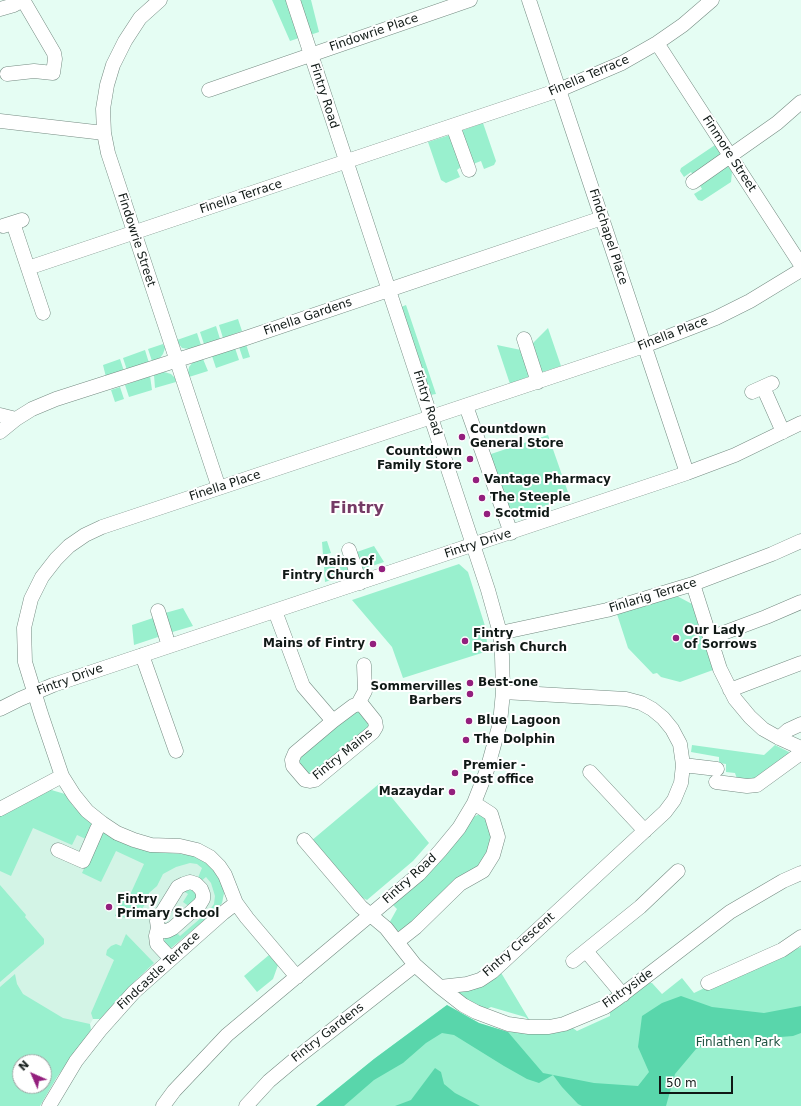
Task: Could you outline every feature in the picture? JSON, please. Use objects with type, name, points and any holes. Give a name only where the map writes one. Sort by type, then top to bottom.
[{"type":"street","name":"Findowrie Street","points":[[160,0],[140,18],[125,41],[113,65],[107,85],[104,109],[104,133],[108,154],[219,488]]},
{"type":"street","name":"Fintry Road","points":[[163,1106],[174,1091],[227,1035],[419,874],[440,851],[459,828],[474,803],[493,753],[500,723],[503,692],[500,633],[488,590],[293,0]]},
{"type":"street","name":"Findowrie Place","points":[[209,90],[470,0]]},
{"type":"street","name":"Findchapel Place","points":[[530,0],[687,474]]},
{"type":"street","name":"Finella Terrace","points":[[28,268],[559,90],[622,63],[656,43],[682,25],[712,0]]},
{"type":"street","points":[[0,9],[18,1],[54,53],[55,59],[53,73],[34,71],[7,74]]},
{"type":"street","name":"Finmore Street","points":[[656,43],[801,265]]},
{"type":"street","points":[[693,182],[777,123],[801,102]]},
{"type":"street","points":[[0,121],[104,133]]},
{"type":"street","points":[[453,126],[469,170]]},
{"type":"street","name":"Finella Gardens","points":[[0,432],[16,419],[32,409],[56,399],[246,338],[602,218]]},
{"type":"street","points":[[13,223],[43,313]]},
{"type":"street","name":"Finella Place","points":[[297,977],[246,918],[236,903],[225,875],[210,857],[197,850],[180,846],[151,845],[117,833],[87,811],[74,795],[62,776],[25,662],[24,628],[31,599],[42,577],[56,559],[69,546],[85,535],[102,527],[644,346],[716,318],[750,301],[801,270]]},
{"type":"street","points":[[524,339],[538,382]]},
{"type":"street","points":[[762,388],[783,432]]},
{"type":"street","points":[[466,406],[510,533]]},
{"type":"street","points":[[0,415],[16,419]]},
{"type":"street","name":"Fintry Drive","points":[[0,710],[53,685],[687,474],[734,455],[801,423]]},
{"type":"street","name":"Finlarig Terrace","points":[[500,633],[606,610],[693,584],[772,554],[801,541]]},
{"type":"street","points":[[349,550],[360,583]]},
{"type":"street","points":[[693,584],[720,669],[735,699],[750,717],[763,729],[801,748]]},
{"type":"street","points":[[710,638],[801,602]]},
{"type":"street","points":[[158,611],[169,646]]},
{"type":"street","points":[[275,611],[303,686],[333,721]]},
{"type":"street","points":[[142,656],[176,751]]},
{"type":"street","points":[[730,690],[801,663]]},
{"type":"street","points":[[358,704],[365,691],[364,665]]},
{"type":"street","name":"Fintry Crescent","points":[[440,987],[467,984],[480,980],[492,972],[665,812],[674,800],[681,783],[683,764],[680,744],[672,729],[663,718],[652,709],[641,703],[626,699],[503,692]]},
{"type":"street","name":"Fintry Mains","points":[[358,704],[363,706],[375,721],[376,727],[373,732],[315,780],[305,780],[293,766],[292,760],[295,754],[333,721],[358,704]]},
{"type":"street","points":[[779,738],[788,730],[801,724]]},
{"type":"street","points":[[683,764],[747,786],[757,785],[801,754]]},
{"type":"street","points":[[590,772],[645,831]]},
{"type":"street","points":[[0,809],[62,776]]},
{"type":"street","points":[[397,942],[416,927],[460,884],[483,871],[494,855],[498,837],[492,814],[474,803]]},
{"type":"street","points":[[58,850],[83,861],[97,829],[102,823]]},
{"type":"street","points":[[304,840],[361,907],[386,928],[415,965],[440,987]]},
{"type":"street","points":[[573,961],[640,907],[678,871]]},
{"type":"street","name":"Fintryside","points":[[440,987],[463,1005],[476,1012],[508,1024],[529,1027],[549,1027],[564,1024],[605,1007],[623,995],[730,912],[783,881],[801,873]]},
{"type":"street","name":"Findcastle Terrace","points":[[49,1106],[76,1061],[101,1029],[134,992],[236,903]]},
{"type":"street","points":[[158,928],[156,936],[157,944],[171,959]]},
{"type":"street","points":[[708,983],[782,950],[801,937]]},
{"type":"street","points":[[586,951],[623,995]]},
{"type":"street","name":"Fintry Gardens","points":[[246,1106],[269,1082],[294,1060],[415,965]]},
{"type":"shaded area","name":"Fintry Primary School","points":[[65,794],[73,806],[93,825],[92,830],[132,847],[201,859],[224,893],[222,903],[215,911],[135,981],[100,1019],[93,1019],[90,1024],[91,1030],[0,999],[0,816]]},
{"type":"green space","points":[[272,0],[287,0],[299,38],[290,41]]},
{"type":"green space","points":[[298,0],[311,0],[319,32],[310,35]]},
{"type":"green space","points":[[483,123],[496,161],[494,165],[484,169],[481,161],[473,164],[458,132]]},
{"type":"green space","points":[[453,134],[462,166],[457,170],[460,177],[446,183],[441,180],[428,142]]},
{"type":"green space","points":[[715,145],[722,156],[694,176],[691,172],[684,177],[680,171],[681,168]]},
{"type":"green space","points":[[727,165],[732,172],[731,182],[702,201],[698,200],[694,194],[702,189],[699,184]]},
{"type":"green space","points":[[406,305],[436,394],[430,395],[401,307]]},
{"type":"green space","points":[[238,319],[242,331],[223,338],[219,325]]},
{"type":"green space","points":[[216,326],[220,339],[204,344],[200,332]]},
{"type":"green space","points":[[548,328],[561,366],[539,373],[530,346]]},
{"type":"green space","points":[[197,333],[201,345],[189,349],[182,348],[178,343],[177,340]]},
{"type":"green space","points":[[163,344],[165,348],[163,354],[159,359],[152,361],[148,349]]},
{"type":"green space","points":[[246,344],[250,357],[243,359],[239,347]]},
{"type":"green space","points":[[497,345],[521,350],[530,376],[510,384]]},
{"type":"green space","points":[[235,348],[239,360],[216,368],[212,356]]},
{"type":"green space","points":[[145,350],[149,363],[127,370],[123,358]]},
{"type":"green space","points":[[120,359],[124,371],[106,377],[103,365]]},
{"type":"green space","points":[[203,359],[208,371],[189,377],[189,367],[193,362]]},
{"type":"green space","points":[[164,372],[171,374],[175,378],[176,382],[155,388],[154,375]]},
{"type":"green space","points":[[150,376],[152,390],[129,397],[125,385]]},
{"type":"green space","points":[[120,387],[124,399],[115,402],[111,390]]},
{"type":"green space","points":[[548,435],[570,498],[559,501],[557,496],[551,498],[553,503],[510,518],[488,455]]},
{"type":"green space","points":[[327,541],[331,553],[323,555],[322,542]]},
{"type":"green space","points":[[374,546],[384,562],[360,570],[354,553]]},
{"type":"green space","points":[[347,559],[353,573],[325,582],[324,567]]},
{"type":"green space","points":[[459,564],[468,572],[485,626],[488,651],[403,678],[392,647],[352,600]]},
{"type":"green space","points":[[677,596],[692,604],[713,670],[680,682],[661,677],[657,673],[653,674],[628,648],[617,614]]},
{"type":"green space","points":[[183,608],[193,626],[169,633],[165,613]]},
{"type":"green space","points":[[153,618],[161,636],[134,645],[132,625]]},
{"type":"green space","points":[[352,711],[358,711],[370,726],[314,776],[309,775],[298,761],[298,756]]},
{"type":"green space","points":[[692,745],[764,755],[775,745],[789,752],[787,759],[764,776],[751,780],[737,779],[735,773],[726,772],[726,764],[719,763],[719,757],[691,752]]},
{"type":"green space","points":[[380,783],[429,843],[413,861],[367,900],[359,896],[311,841]]},
{"type":"green space","points":[[48,789],[65,794],[73,806],[93,825],[88,840],[77,835],[72,845],[33,828],[11,876],[0,871],[0,816]]},
{"type":"green space","points":[[482,813],[489,817],[495,837],[480,869],[406,929],[400,931],[393,930],[388,925],[397,909],[392,904],[471,818]]},
{"type":"green space","points":[[102,831],[132,847],[147,851],[191,855],[201,859],[212,868],[222,884],[224,893],[222,903],[215,911],[170,949],[163,944],[166,936],[175,931],[180,936],[209,911],[214,904],[215,896],[211,883],[206,877],[200,882],[197,880],[202,868],[197,864],[190,863],[176,867],[163,874],[157,886],[149,893],[147,901],[142,909],[140,907],[132,913],[133,916],[126,918],[115,916],[124,895],[129,897],[144,864],[116,851],[101,882],[82,873]]},
{"type":"green space","points":[[0,885],[26,915],[25,917],[44,939],[44,944],[0,982]]},
{"type":"green space","points":[[190,886],[199,895],[190,907],[183,902],[188,894],[182,890]]},
{"type":"green space","points":[[126,934],[154,963],[100,1019],[93,1019],[91,1013],[114,960],[106,955],[107,950],[116,944],[121,946]]},
{"type":"green space","name":"Finlathen Park","points":[[801,947],[801,1106],[316,1106],[374,1059],[447,1005],[479,1023],[508,1032],[570,1026],[577,1031],[610,1016],[610,1009],[646,983],[652,983],[662,994],[682,978],[694,993],[738,972]]},
{"type":"green space","points":[[269,955],[278,965],[273,979],[257,992],[244,976]]},
{"type":"green space","points":[[500,971],[530,1021],[525,1017],[491,1007],[485,1010],[459,995],[461,989]]},
{"type":"green space","points":[[15,974],[17,984],[23,994],[63,1018],[90,1024],[91,1030],[52,1086],[52,1054],[12,1054],[12,1094],[47,1094],[40,1106],[0,1106],[0,987]]},
{"type":"green space","points":[[681,996],[712,1007],[764,1013],[801,1006],[801,1033],[793,1036],[755,1039],[726,1037],[696,1049],[675,1074],[666,1106],[582,1106],[578,1104],[562,1087],[553,1075],[539,1083],[527,1079],[454,1035],[442,1033],[426,1043],[403,1063],[374,1080],[344,1106],[316,1106],[374,1059],[447,1005],[479,1023],[508,1032],[543,1073],[594,1083],[638,1086],[649,1072],[638,1047],[642,1016],[662,1003]]},
{"type":"green space","points":[[435,1068],[441,1072],[444,1084],[455,1093],[480,1106],[395,1106],[411,1100]]},
{"type":"place","name":"Countdown General Store","points":[[462,437]]},
{"type":"place","name":"Countdown Family Store","points":[[470,459]]},
{"type":"place","name":"Vantage Pharmacy","points":[[476,480]]},
{"type":"place","name":"The Steeple","points":[[482,498]]},
{"type":"place","name":"Scotmid","points":[[487,514]]},
{"type":"place","name":"Mains of Fintry Church","points":[[382,569]]},
{"type":"place","name":"Our Lady of Sorrows","points":[[676,638]]},
{"type":"place","name":"Fintry Parish Church","points":[[465,641]]},
{"type":"place","name":"Mains of Fintry","points":[[373,644]]},
{"type":"place","name":"Best-one","points":[[470,683]]},
{"type":"place","name":"Sommervilles Barbers","points":[[470,694]]},
{"type":"place","name":"Blue Lagoon","points":[[469,721]]},
{"type":"place","name":"The Dolphin","points":[[466,740]]},
{"type":"place","name":"Premier - Post office","points":[[455,773]]},
{"type":"place","name":"Mazaydar","points":[[452,792]]},
{"type":"place","name":"Fintry Primary School","points":[[109,907]]},
{"type":"district","name":"Fintry","points":[[357,509]]}]
